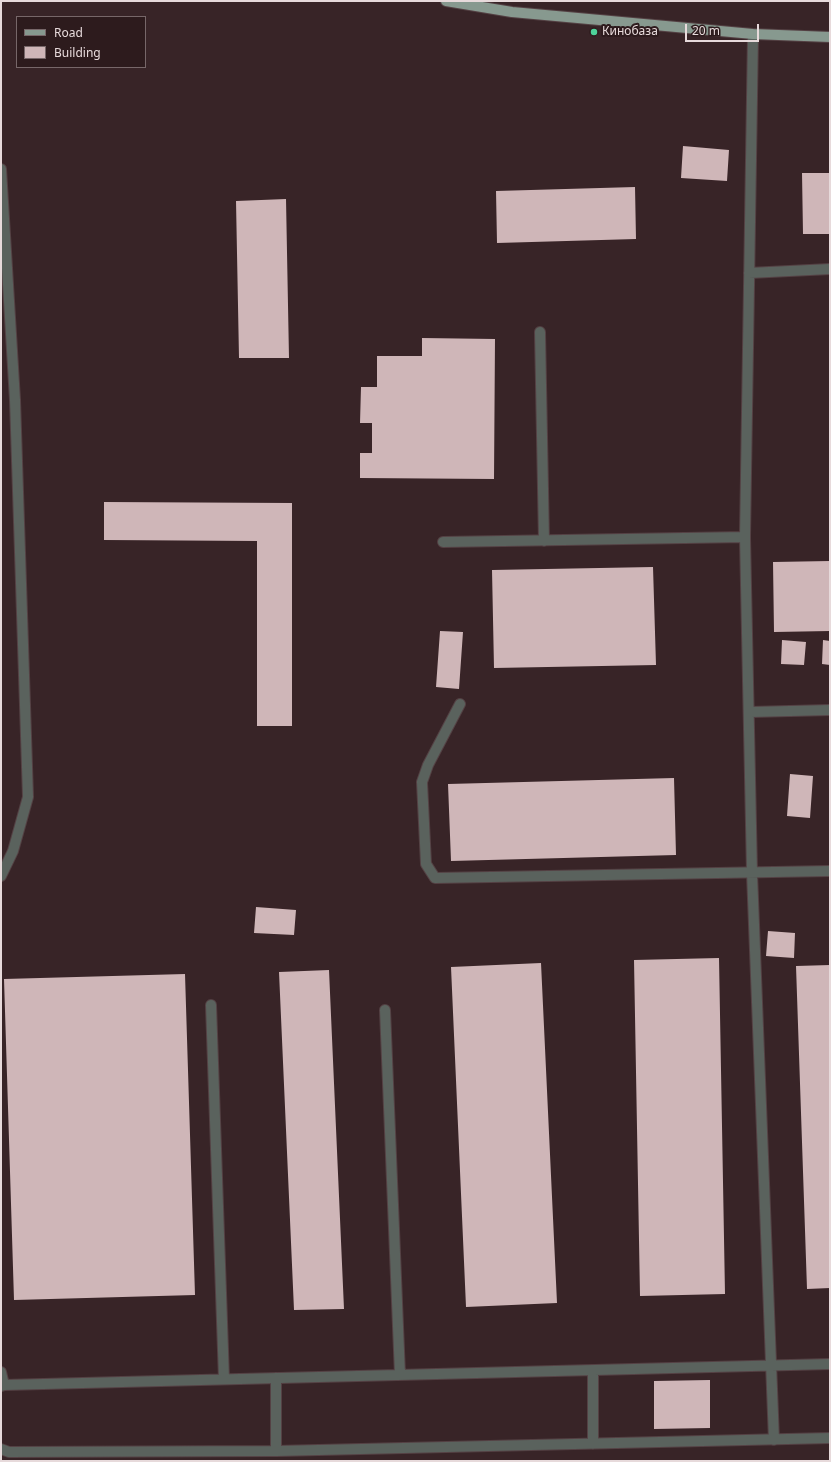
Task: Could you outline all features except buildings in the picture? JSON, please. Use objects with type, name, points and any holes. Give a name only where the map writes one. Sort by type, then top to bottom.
[{"type":"main road","points":[[446,1],[512,12],[753,34],[830,37]]},
{"type":"lane","points":[[753,34],[745,537],[750,712],[752,873],[774,1440]]},
{"type":"lane","points":[[1,169],[15,400],[28,797],[13,851],[1,876]]},
{"type":"lane","points":[[749,273],[830,269]]},
{"type":"lane","points":[[540,332],[544,541]]},
{"type":"lane","points":[[443,542],[745,537]]},
{"type":"lane","points":[[460,704],[428,765],[422,782],[426,864],[435,878],[830,871]]},
{"type":"lane","points":[[750,712],[830,710]]},
{"type":"lane","points":[[211,1005],[224,1379]]},
{"type":"lane","points":[[386,1010],[400,1375]]},
{"type":"lane","points":[[1,1372],[3,1385],[830,1364]]},
{"type":"lane","points":[[593,1371],[593,1444]]},
{"type":"lane","points":[[276,1378],[276,1451]]},
{"type":"lane","points":[[1,1449],[9,1452],[276,1451],[830,1438]]},
{"type":"place","name":"Кинобаза","points":[[594,32]]}]
